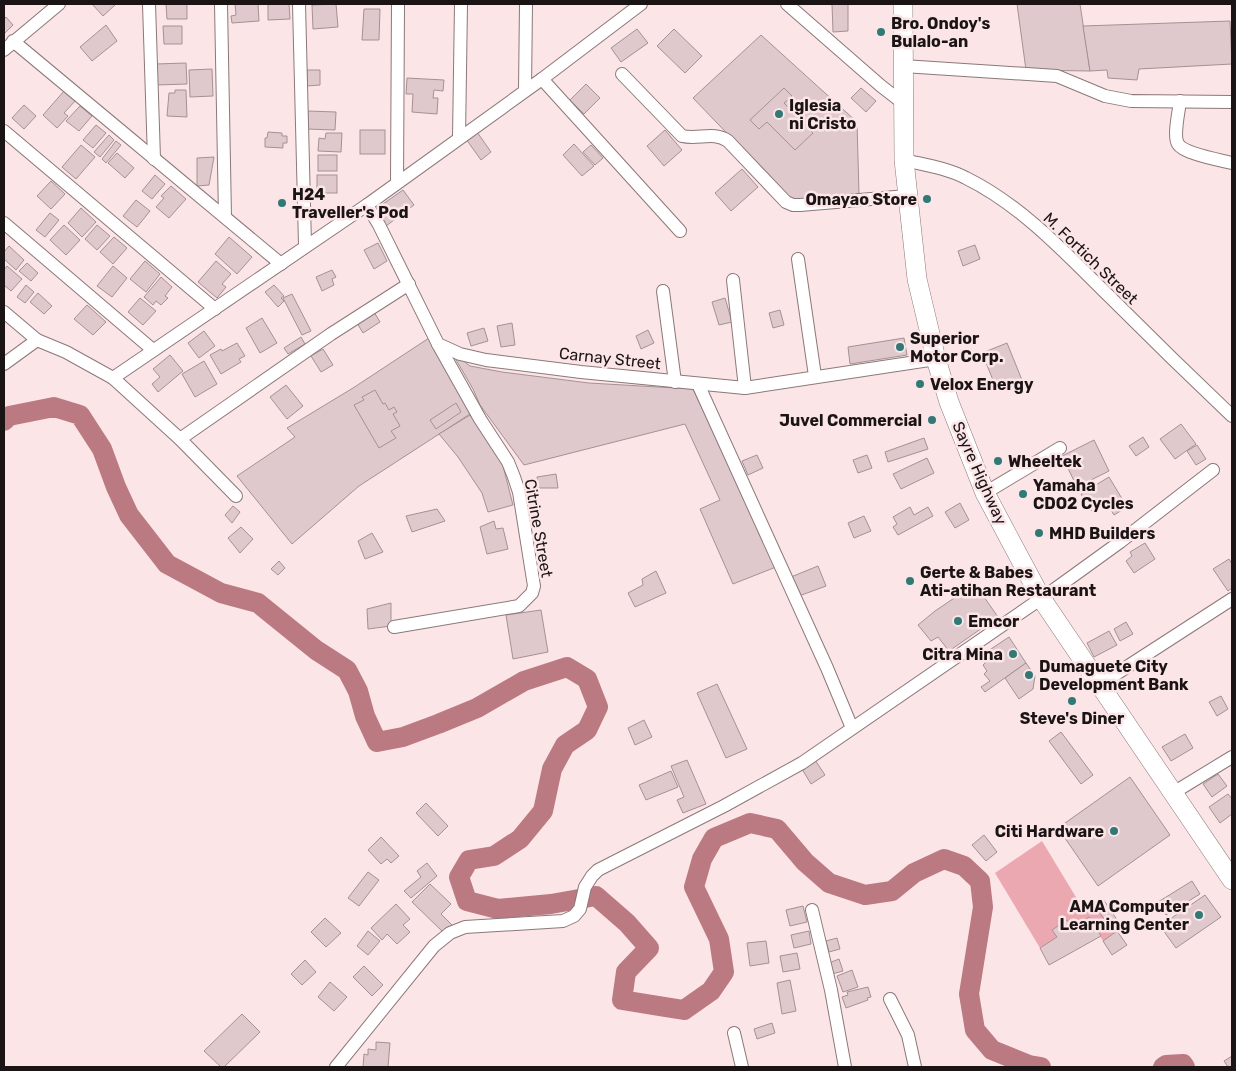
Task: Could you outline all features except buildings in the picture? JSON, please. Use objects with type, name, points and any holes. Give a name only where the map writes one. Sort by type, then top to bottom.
[{"type":"highway","name":"Sayre Highway","points":[[903,4],[904,160],[907,196],[917,279],[936,359],[949,402],[985,493],[1041,598],[1232,880]]},
{"type":"street","points":[[59,4],[8,46],[154,159],[281,264]]},
{"type":"street","points":[[148,4],[154,159]]},
{"type":"street","points":[[221,4],[226,217]]},
{"type":"street","points":[[300,4],[305,245]]},
{"type":"street","points":[[398,4],[398,182]]},
{"type":"street","points":[[459,138],[462,4]]},
{"type":"street","points":[[524,90],[526,4]]},
{"type":"street","points":[[787,4],[903,103]]},
{"type":"street","points":[[113,378],[366,205],[524,90],[542,79],[635,5]]},
{"type":"street","points":[[903,66],[1057,76],[1105,96],[1131,101],[1232,102]]},
{"type":"street","points":[[622,74],[682,136],[690,138],[722,136],[728,140],[786,202],[793,205],[907,196]]},
{"type":"street","points":[[542,79],[680,231]]},
{"type":"street","points":[[1180,101],[1176,136],[1178,144],[1182,149],[1232,163]]},
{"type":"street","points":[[4,131],[215,309]]},
{"type":"street","name":"M. Fortich Street","points":[[904,160],[952,172],[966,178],[1003,201],[1030,222],[1070,258],[1232,416]]},
{"type":"street","points":[[366,205],[379,225],[438,344]]},
{"type":"street","points":[[4,223],[153,350]]},
{"type":"street","points":[[798,259],[815,376]]},
{"type":"street","points":[[733,280],[745,388]]},
{"type":"street","points":[[180,439],[330,334],[409,284]]},
{"type":"street","points":[[663,291],[675,382]]},
{"type":"street","points":[[4,312],[37,340],[66,352],[113,378],[180,439],[236,496]]},
{"type":"street","points":[[4,364],[37,340]]},
{"type":"street","name":"Carnay Street","points":[[438,344],[460,354],[486,360],[581,372],[745,388],[936,359]]},
{"type":"street","name":"Citrine Street","points":[[394,627],[519,606],[532,593],[534,586],[519,492],[514,477],[508,462],[480,419],[438,344]]},
{"type":"street","points":[[698,384],[852,728]]},
{"type":"street","points":[[985,493],[1060,448]]},
{"type":"street","points":[[336,1067],[434,946],[450,932],[465,927],[564,921],[574,916],[580,909],[585,887],[598,870],[724,806],[802,763],[1120,542],[1213,470]]},
{"type":"street","points":[[1099,685],[1232,599]]},
{"type":"street","points":[[1173,793],[1232,757]]},
{"type":"street","points":[[812,910],[831,990],[845,1067]]},
{"type":"street","points":[[890,999],[908,1035],[915,1067]]},
{"type":"street","points":[[734,1033],[742,1067]]},
{"type":"shaded area","points":[[1042,841],[1085,912],[1095,906],[1114,933],[1103,941],[1089,918],[1073,928],[1067,920],[1052,930],[1057,937],[1040,948],[995,873]]},
{"type":"waterway","points":[[4,421],[9,416],[54,407],[80,415],[102,449],[129,515],[167,564],[221,593],[258,603],[316,650],[347,670],[358,691],[365,716],[377,742],[403,737],[438,724],[477,708],[524,681],[567,667],[587,679],[598,707],[587,730],[565,745],[552,769],[543,811],[520,839],[494,856],[469,860],[459,877],[467,901],[498,909],[551,904],[596,896],[627,923],[649,948],[626,972],[622,1000],[684,1010],[711,991],[724,972],[719,939],[694,887],[702,859],[714,838],[750,823],[777,829],[805,862],[829,883],[865,895],[892,891],[914,873],[944,859],[964,866],[980,881],[983,907],[969,994],[975,1030],[992,1050],[1029,1065],[1041,1067]]},
{"type":"waterway","points":[[1163,1067],[1166,1065],[1183,1064],[1185,1067]]},
{"type":"place","name":"Bro. Ondoy's Bulalo-an","points":[[881,32]]},
{"type":"place","name":"Iglesia ni Cristo","points":[[779,114]]},
{"type":"place","name":"Omayao Store","points":[[927,199]]},
{"type":"place","name":"H24 Traveller's Pod","points":[[282,203]]},
{"type":"place","name":"Superior Motor Corp.","points":[[900,347]]},
{"type":"place","name":"Velox Energy","points":[[920,384]]},
{"type":"place","name":"Juvel Commercial","points":[[932,420]]},
{"type":"place","name":"Wheeltek","points":[[998,461]]},
{"type":"place","name":"Yamaha CDO2 Cycles","points":[[1023,494]]},
{"type":"place","name":"MHD Builders","points":[[1039,533]]},
{"type":"place","name":"Gerte & Babes Ati-atihan Restaurant","points":[[910,581]]},
{"type":"place","name":"Emcor","points":[[958,621]]},
{"type":"place","name":"Citra Mina","points":[[1013,654]]},
{"type":"place","name":"Dumaguete City Development Bank","points":[[1029,675]]},
{"type":"place","name":"Steve's Diner","points":[[1072,701]]},
{"type":"place","name":"Citi Hardware","points":[[1114,831]]},
{"type":"place","name":"AMA Computer Learning Center","points":[[1199,915]]}]
